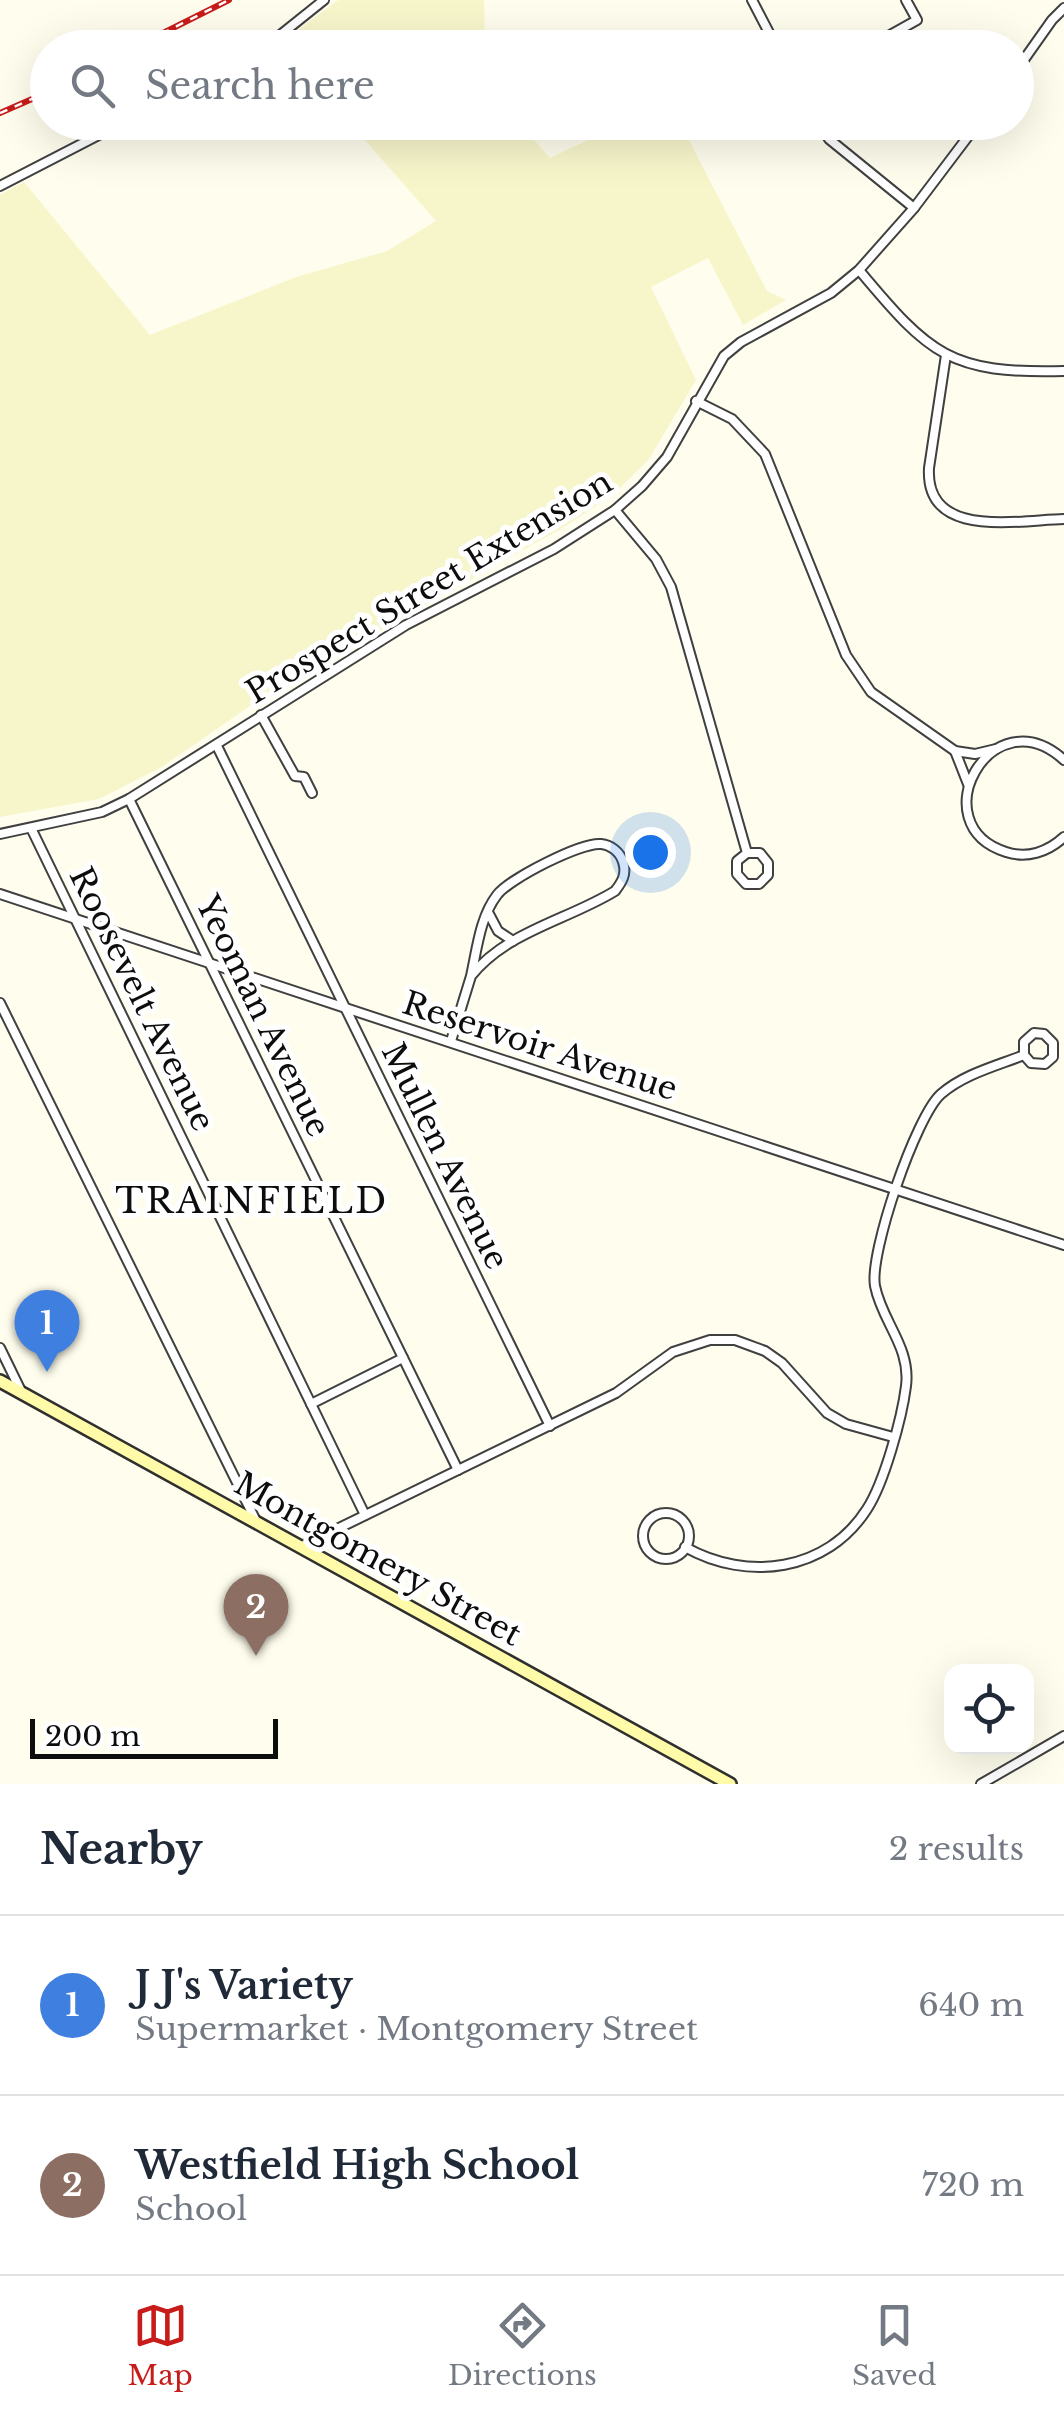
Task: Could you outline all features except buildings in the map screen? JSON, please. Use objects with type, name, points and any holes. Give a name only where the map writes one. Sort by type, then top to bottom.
[{"type":"main road","name":"Montgomery Street","points":[[0,1381],[730,1784]]},
{"type":"street","points":[[286,30],[324,0]]},
{"type":"street","points":[[752,0],[768,30]]},
{"type":"street","points":[[899,30],[917,20],[906,0]]},
{"type":"street","points":[[1034,46],[1064,8]]},
{"type":"street","points":[[0,186],[89,140]]},
{"type":"street","points":[[831,140],[914,208]]},
{"type":"street","name":"Prospect Street Extension","points":[[0,834],[102,812],[129,800],[406,624],[554,548],[615,510],[666,457],[716,366],[732,348],[831,292],[859,270],[914,208],[965,140]]},
{"type":"street","points":[[859,270],[911,329],[946,355],[999,371],[1064,371]]},
{"type":"street","points":[[946,355],[929,468],[935,498],[952,515],[967,520],[1064,519]]},
{"type":"street","points":[[696,402],[732,419],[765,454],[846,656],[878,698],[955,752],[975,754],[1031,742],[1064,760]]},
{"type":"street","points":[[615,510],[656,559],[671,587],[747,852]]},
{"type":"street","points":[[261,715],[295,776],[304,777],[312,794]]},
{"type":"street","name":"Mullen Avenue","points":[[216,746],[550,1426]]},
{"type":"street","points":[[996,749],[981,761],[968,785],[966,803],[981,836],[995,848],[1031,855],[1064,838]]},
{"type":"street","points":[[955,752],[968,785]]},
{"type":"street","name":"Yeoman Avenue","points":[[129,800],[458,1470]]},
{"type":"street","name":"Roosevelt Avenue","points":[[31,828],[365,1515]]},
{"type":"street","points":[[451,1041],[488,912],[501,890],[586,846],[604,844],[618,853],[624,864],[624,876],[615,890],[514,941],[492,955],[472,976]]},
{"type":"street","points":[[747,852],[760,854],[768,863],[768,875],[759,884],[746,884],[736,874],[738,861],[747,852]]},
{"type":"street","name":"Reservoir Avenue","points":[[0,894],[1064,1245]]},
{"type":"street","points":[[488,912],[498,932],[514,941]]},
{"type":"street","points":[[0,1003],[257,1523]]},
{"type":"street","points":[[1044,1034],[1054,1043],[1053,1056],[1044,1064],[1034,1064],[1024,1055],[1023,1045],[1031,1035],[1044,1034]]},
{"type":"street","points":[[685,1548],[722,1563],[754,1569],[786,1566],[820,1553],[849,1532],[869,1506],[880,1484],[906,1387],[906,1359],[878,1297],[874,1278],[880,1236],[918,1127],[936,1099],[962,1080],[1024,1055]]},
{"type":"street","points":[[300,1547],[616,1394],[684,1346],[724,1339],[746,1343],[774,1357],[812,1400],[836,1419],[893,1437]]},
{"type":"street","points":[[0,1348],[22,1393]]},
{"type":"street","points":[[311,1404],[404,1358]]},
{"type":"street","points":[[661,1514],[678,1516],[688,1530],[685,1548],[671,1558],[652,1554],[644,1543],[646,1524],[661,1514]]},
{"type":"street","points":[[982,1784],[1064,1736]]},
{"type":"green space","points":[[338,0],[484,0],[485,30],[298,30]]},
{"type":"green space","points":[[365,140],[534,140],[550,158],[588,140],[689,140],[767,291],[786,300],[743,325],[708,258],[651,287],[696,380],[649,459],[615,493],[566,526],[267,694],[162,767],[99,799],[0,817],[0,195],[24,182],[150,335],[296,277],[387,251],[436,221]]},
{"type":"railway","points":[[169,30],[229,0]]},
{"type":"railway","points":[[0,113],[30,100]]},
{"type":"place","name":"J J's Variety","points":[[47,1372]]},
{"type":"place","name":"Westfield High School","points":[[256,1656]]},
{"type":"district","name":"TRAINFIELD","points":[[252,1201]]}]
